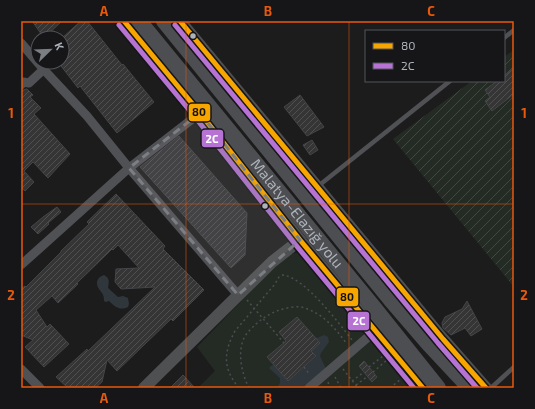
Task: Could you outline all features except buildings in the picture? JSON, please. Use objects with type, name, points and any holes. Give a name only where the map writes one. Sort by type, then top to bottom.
[{"type":"highway","name":"Malatya-Elazığ yolu","points":[[139,21],[360,290],[438,388]]},
{"type":"highway","name":"Malatya-Elazığ yolu","points":[[164,21],[391,300],[470,388]]},
{"type":"street","points":[[124,21],[200,113],[300,240],[423,388]]},
{"type":"street","points":[[180,21],[443,339],[486,388]]},
{"type":"street","points":[[21,43],[30,53]]},
{"type":"street","points":[[21,85],[23,82],[29,83],[43,70]]},
{"type":"street","points":[[45,70],[87,116],[128,168],[240,294]]},
{"type":"street","points":[[21,265],[128,168],[200,113]]},
{"type":"street","points":[[144,388],[272,262],[300,240]]},
{"type":"street","points":[[312,385],[376,331]]},
{"type":"street","points":[[21,369],[40,388]]},
{"type":"lane","points":[[505,37],[514,30]]},
{"type":"lane","points":[[317,187],[449,82]]},
{"type":"lane","points":[[491,388],[514,367]]},
{"type":"path","points":[[239,388],[233,381],[228,371],[226,360],[230,340],[235,331],[275,284],[279,277],[283,275],[292,278],[305,287],[319,300],[355,349]]},
{"type":"path","points":[[240,294],[284,342]]},
{"type":"path","points":[[249,388],[243,372],[241,360],[241,349],[244,339],[249,331],[263,318],[274,312],[299,307],[314,312],[331,324],[355,349]]},
{"type":"path","points":[[369,367],[393,352]]},
{"type":"path","points":[[373,372],[393,352]]},
{"type":"path","points":[[338,363],[358,388]]},
{"type":"path","points":[[304,367],[312,385]]},
{"type":"path","points":[[331,369],[341,388]]},
{"type":"path","points":[[352,381],[364,372]]},
{"type":"path","points":[[390,388],[410,372]]},
{"type":"path","points":[[356,386],[368,376]]},
{"type":"highlighted area","points":[[200,113],[300,240],[238,295],[129,168]]},
{"type":"shaded area","points":[[514,50],[514,287],[393,139],[471,82],[505,82],[505,56]]},
{"type":"shaded area","points":[[289,254],[302,254],[333,284],[411,388],[198,388],[215,371],[197,347],[280,261]]},
{"type":"shaded area","points":[[104,275],[109,282],[108,288],[118,297],[123,296],[128,298],[128,307],[116,307],[109,301],[104,301],[97,282],[100,277]]},
{"type":"shaded area","points":[[324,335],[328,337],[329,342],[320,356],[326,369],[305,388],[277,388],[280,383],[280,378],[269,368],[273,365],[275,366],[288,381],[316,357],[311,351],[314,337],[317,338]]},
{"type":"transit line","name":"80","points":[[124,21],[200,113],[300,240],[423,388]]},
{"type":"transit line","name":"80","points":[[180,21],[443,339],[486,388]]},
{"type":"transit line","name":"2C","points":[[119,25],[195,117],[295,244],[414,388]]},
{"type":"transit line","name":"2C","points":[[175,25],[438,343],[477,388]]}]
